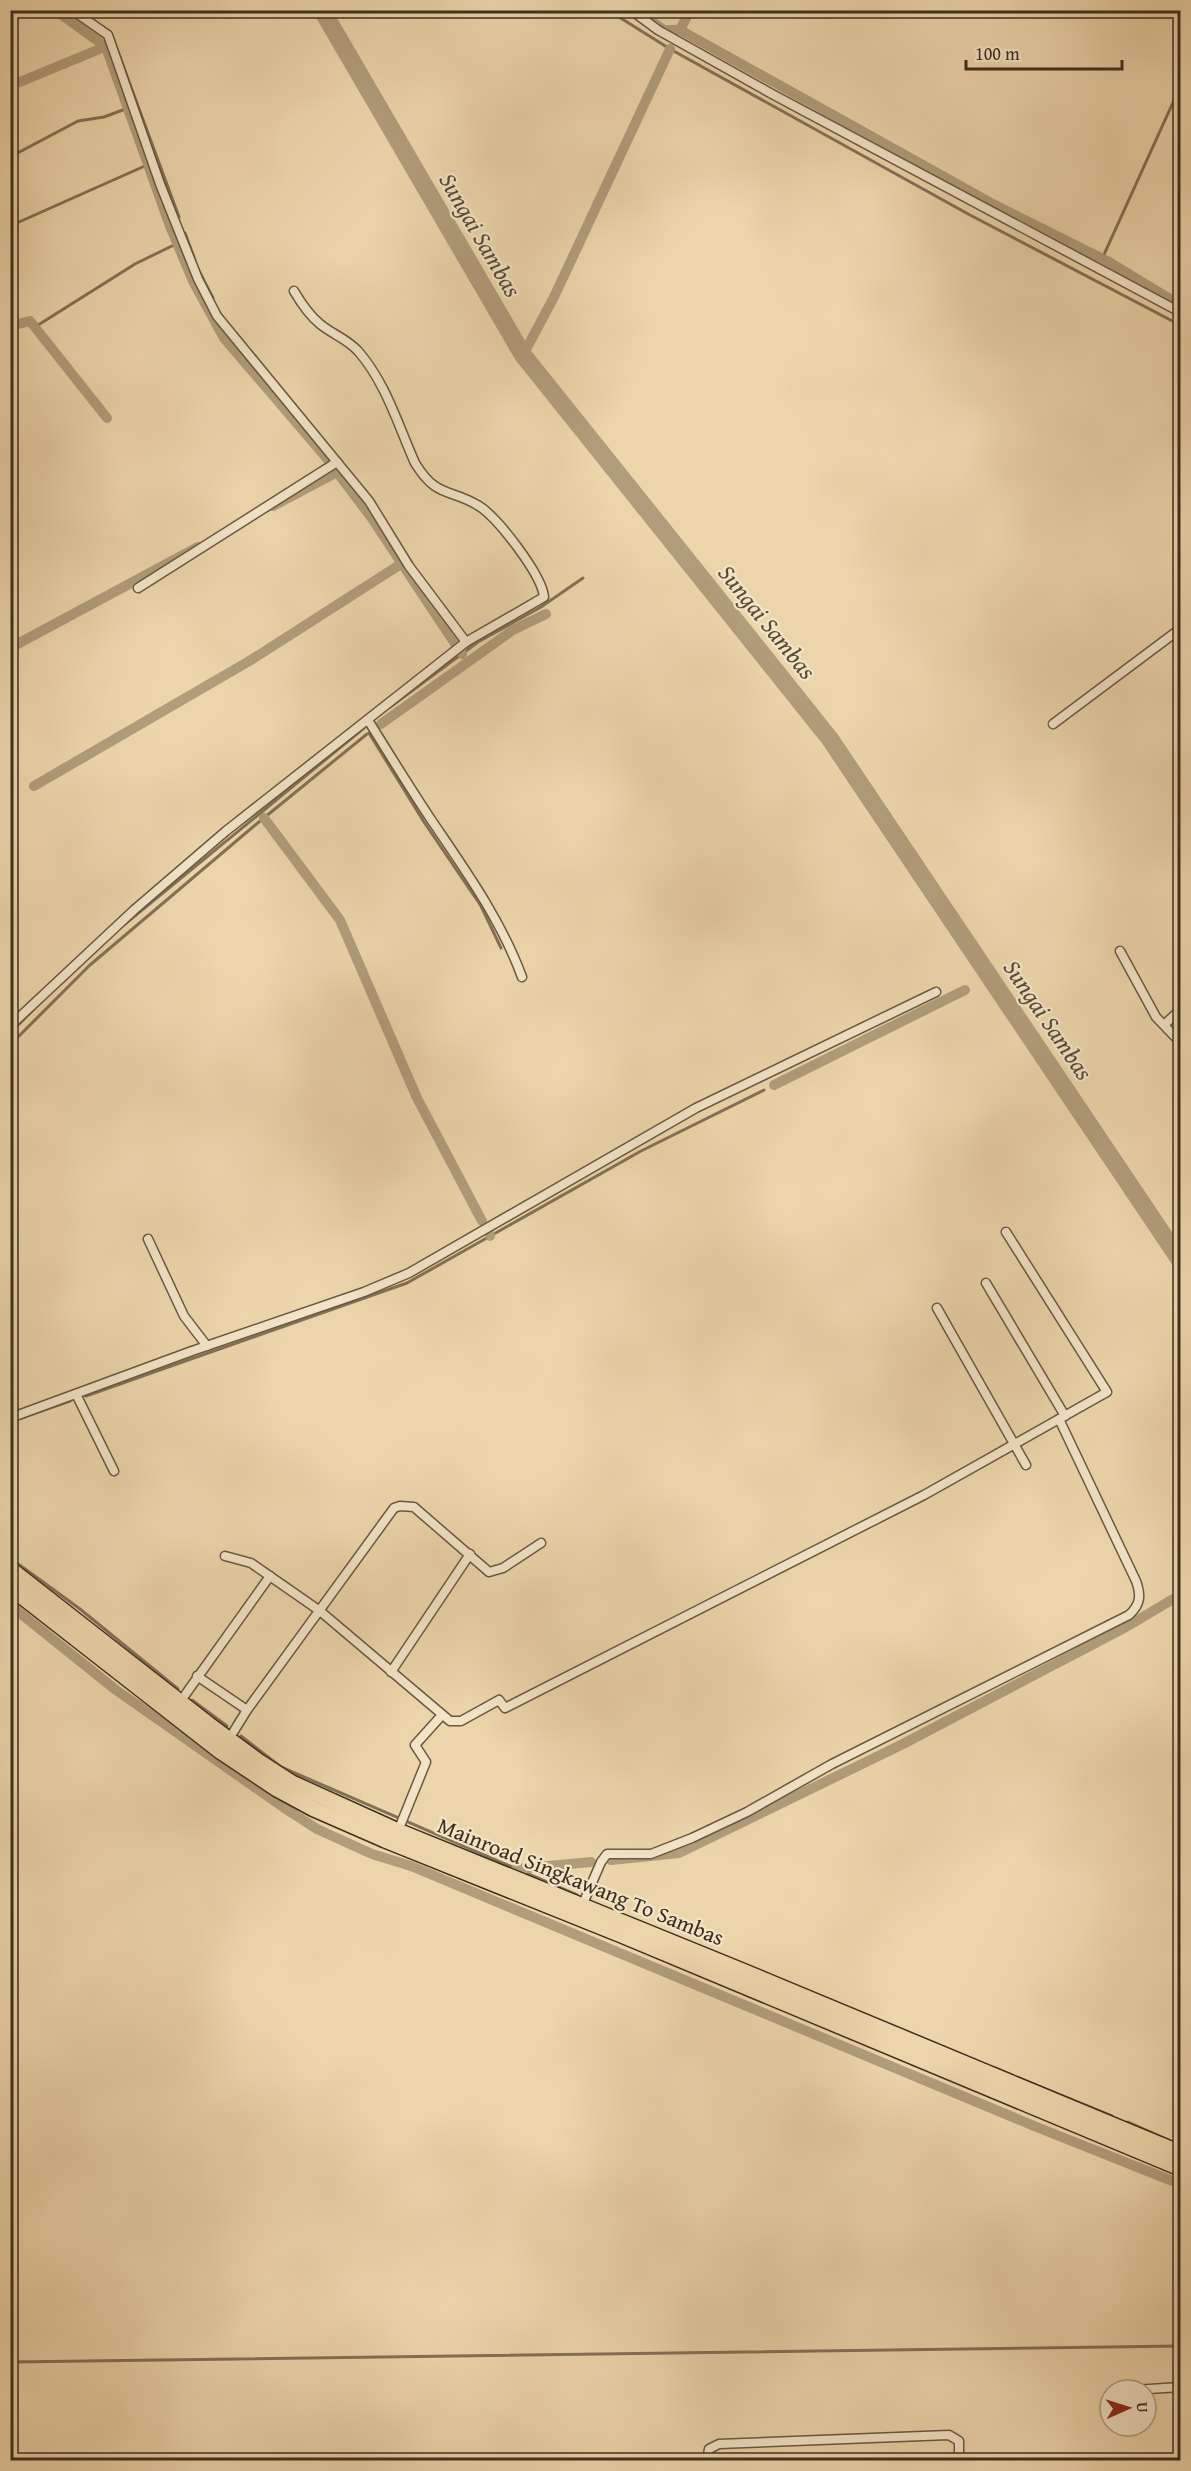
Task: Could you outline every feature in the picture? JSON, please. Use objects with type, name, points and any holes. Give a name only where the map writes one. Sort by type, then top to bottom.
[{"type":"highway","name":"Mainroad Singkawang To Sambas","points":[[10,1569],[63,1619],[220,1751],[277,1789],[337,1819],[531,1892],[582,1906],[1147,2147],[1180,2168]]},
{"type":"highway","name":"Mainroad Singkawang To Sambas","points":[[11,1588],[63,1619],[180,1701],[258,1761],[292,1783],[531,1892],[1062,2118],[1147,2147],[1180,2153]]},
{"type":"street","points":[[72,10],[108,35],[159,184],[198,279],[218,316],[369,501],[410,566],[466,642]]},
{"type":"street","points":[[631,10],[658,30],[772,94],[1180,312]]},
{"type":"street","points":[[10,1026],[127,917],[209,846],[466,642],[544,597],[542,588],[522,554],[490,515],[473,503],[440,491],[422,475],[415,464],[382,387],[369,366],[351,345],[319,323],[303,306],[294,291]]},
{"type":"street","points":[[138,588],[338,462]]},
{"type":"street","points":[[1053,724],[1180,629]]},
{"type":"street","points":[[368,720],[478,890],[512,949],[522,977]]},
{"type":"street","points":[[1120,951],[1156,1017],[1180,1042]]},
{"type":"street","points":[[10,1418],[364,1292],[409,1273],[696,1108],[936,992]]},
{"type":"street","points":[[1165,1024],[1180,1010]]},
{"type":"street","points":[[225,1556],[251,1563],[320,1611],[450,1721],[461,1721],[499,1700],[505,1708],[924,1495],[1107,1392],[1006,1232]]},
{"type":"street","points":[[148,1239],[184,1316],[207,1346]]},
{"type":"street","points":[[582,1906],[601,1862],[607,1854],[651,1854],[692,1838],[747,1812],[832,1764],[1129,1615],[1137,1608],[1140,1598],[1136,1581],[1062,1418],[987,1283]]},
{"type":"street","points":[[937,1308],[1026,1465]]},
{"type":"street","points":[[76,1394],[114,1471]]},
{"type":"street","points":[[229,1738],[386,1517],[400,1506],[414,1507],[492,1572],[503,1568],[541,1543]]},
{"type":"street","points":[[391,1671],[470,1554]]},
{"type":"street","points":[[180,1701],[270,1576]]},
{"type":"street","points":[[198,1676],[247,1710]]},
{"type":"street","points":[[398,1830],[426,1762],[416,1745],[442,1715]]},
{"type":"street","points":[[1158,2388],[1180,2387]]},
{"type":"street","points":[[707,2460],[709,2449],[719,2444],[949,2435],[956,2437],[959,2441],[959,2460]]},
{"type":"waterway","points":[[55,10],[106,47],[170,226],[193,281],[224,338],[330,462]]},
{"type":"waterway","name":"Sungai Sambas","points":[[322,10],[523,355],[830,739],[1180,1260]]},
{"type":"waterway","points":[[614,10],[619,17],[670,49],[970,215],[1180,325]]},
{"type":"waterway","points":[[680,30],[690,10]]},
{"type":"waterway","points":[[1169,10],[1180,16]]},
{"type":"waterway","points":[[654,23],[664,30],[680,30],[993,204],[1109,262],[1180,305]]},
{"type":"waterway","points":[[114,41],[179,217]]},
{"type":"waterway","points":[[10,86],[107,46]]},
{"type":"waterway","points":[[523,355],[554,297],[670,49]]},
{"type":"waterway","points":[[1102,259],[1180,87]]},
{"type":"waterway","points":[[10,157],[78,121],[104,117],[128,108]]},
{"type":"waterway","points":[[10,226],[147,165]]},
{"type":"waterway","points":[[185,233],[195,260]]},
{"type":"waterway","points":[[35,327],[135,264],[178,243]]},
{"type":"waterway","points":[[198,269],[213,298]]},
{"type":"waterway","points":[[10,326],[30,321],[107,418]]},
{"type":"waterway","points":[[273,506],[337,472],[371,517],[462,654]]},
{"type":"waterway","points":[[10,648],[198,547]]},
{"type":"waterway","points":[[34,786],[251,660],[401,564]]},
{"type":"waterway","points":[[390,707],[478,642],[541,607],[583,578]]},
{"type":"waterway","points":[[381,724],[513,630],[546,614]]},
{"type":"waterway","points":[[125,924],[364,728]]},
{"type":"waterway","points":[[369,733],[424,822],[481,906],[501,948]]},
{"type":"waterway","points":[[10,1045],[90,965],[367,734]]},
{"type":"waterway","points":[[264,818],[340,920],[417,1098],[482,1221]]},
{"type":"waterway","points":[[774,1085],[965,990]]},
{"type":"waterway","points":[[10,1033],[34,1009]]},
{"type":"waterway","points":[[86,1396],[407,1283],[641,1151],[764,1090]]},
{"type":"waterway","points":[[21,1418],[70,1401]]},
{"type":"waterway","points":[[10,1558],[80,1609],[178,1689]]},
{"type":"waterway","points":[[611,1860],[679,1853],[903,1744],[1126,1627],[1180,1595]]},
{"type":"waterway","points":[[10,1605],[116,1690],[317,1829],[372,1854],[411,1866],[1039,2128],[1180,2184]]},
{"type":"waterway","points":[[192,1700],[227,1726]]},
{"type":"waterway","points":[[241,1736],[281,1767],[577,1895]]},
{"type":"waterway","points":[[516,1869],[591,1862]]},
{"type":"waterway","points":[[995,2068],[1012,2075]]},
{"type":"waterway","points":[[1028,2082],[1112,2116]]},
{"type":"waterway","points":[[1128,2122],[1180,2145]]},
{"type":"waterway","points":[[10,2362],[1180,2346]]}]
